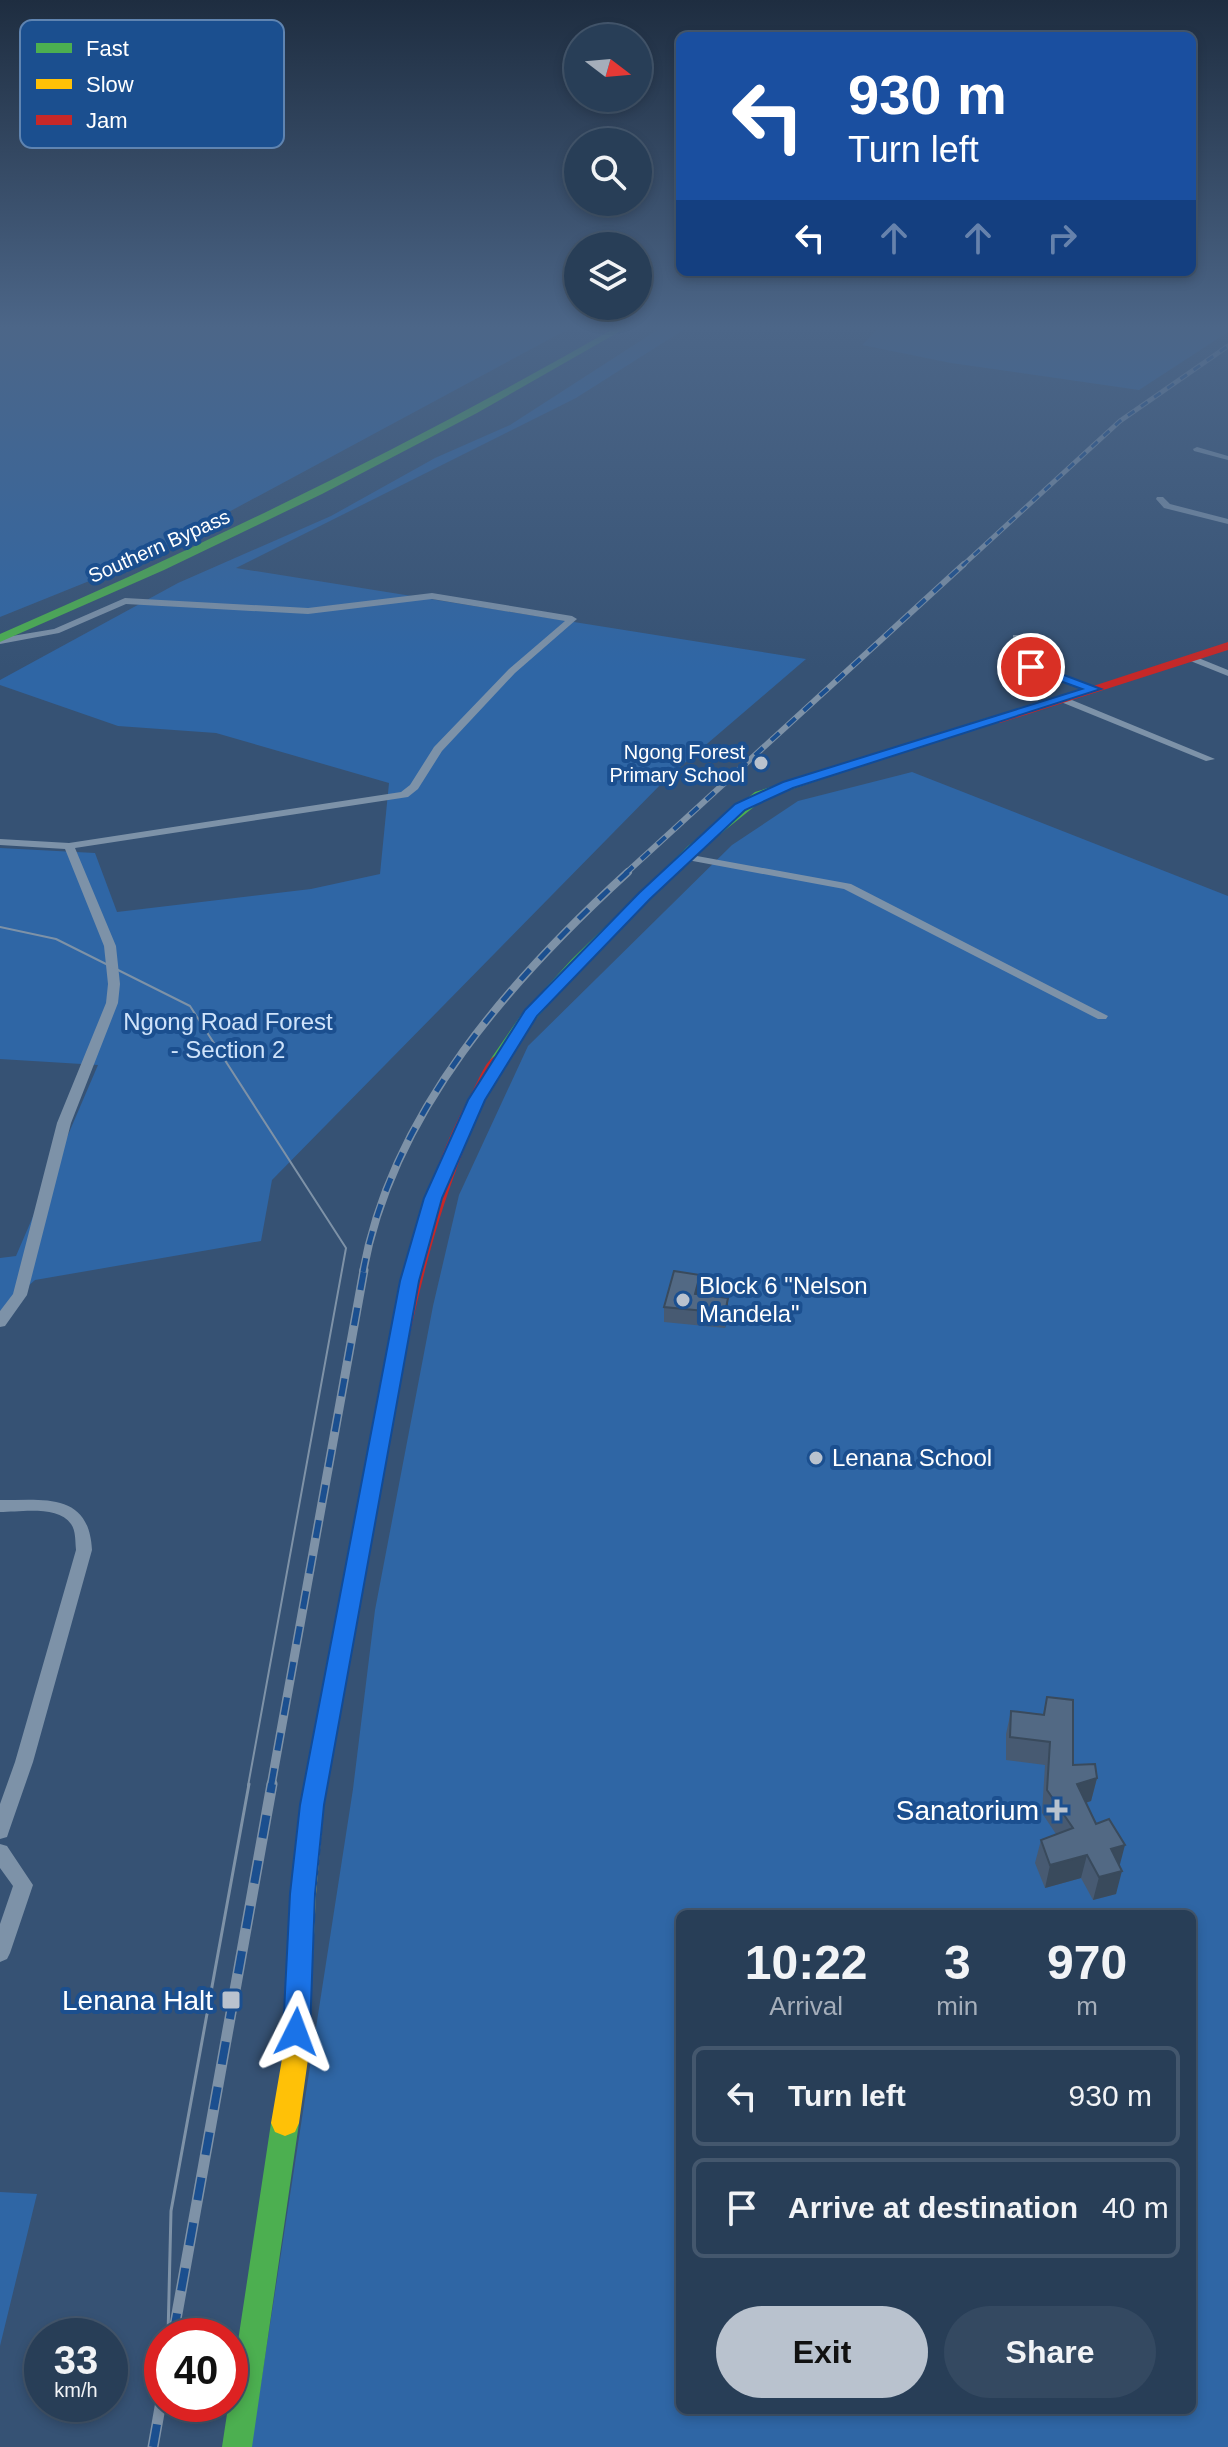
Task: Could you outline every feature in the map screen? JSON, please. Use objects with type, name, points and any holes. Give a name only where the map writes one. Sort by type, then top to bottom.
[{"type":"main road","name":"Southern Bypass","points":[[0,627],[182,550],[298,495],[403,439]]},
{"type":"main road","name":"Southern Bypass","points":[[0,640],[163,569],[344,482],[424,439]]},
{"type":"main road","points":[[237,2447],[295,2059],[303,1894],[312,1805],[398,1337],[421,1236],[453,1149],[477,1100],[530,1013],[720,823],[760,795],[1228,646]]},
{"type":"street","points":[[1197,449],[1228,458]]},
{"type":"street","points":[[1160,499],[1167,506],[1228,522]]},
{"type":"street","points":[[0,640],[56,631],[125,601],[322,611],[432,596],[572,619],[512,671],[438,749],[414,787],[404,795],[69,846],[0,842]]},
{"type":"street","points":[[1016,637],[1032,644],[1031,667],[1094,689]]},
{"type":"street","points":[[1191,658],[1228,673]]},
{"type":"street","points":[[1064,700],[1210,759]]},
{"type":"street","points":[[0,1322],[20,1295],[64,1123],[112,1003],[114,984],[110,946],[69,846]]},
{"type":"street","points":[[686,857],[847,886],[1102,1016]]},
{"type":"street","points":[[0,1506],[68,1511],[80,1518],[85,1533],[84,1550],[24,1762],[0,1831]]},
{"type":"street","points":[[0,1852],[23,1885],[0,1953]]},
{"type":"green space","points":[[0,439],[364,439],[134,563],[0,617]]},
{"type":"green space","name":"Ngong Road Forest - Section 2","points":[[478,439],[494,439],[236,568],[806,659],[666,779],[272,1180],[261,1241],[35,1280],[0,1311],[0,1258],[16,1256],[98,1065],[0,1059],[0,848],[95,853],[117,912],[311,889],[380,874],[389,783],[216,733],[118,726],[0,685],[0,680],[178,583],[331,516],[435,458]]},
{"type":"green space","name":"Lenana School","points":[[912,772],[1228,896],[1228,2447],[251,2447],[353,1789],[375,1610],[433,1306],[459,1195],[528,1046],[732,845],[798,801]]},
{"type":"green space","points":[[0,2192],[37,2194],[0,2346]]},
{"type":"building","points":[[674,1271],[700,1275],[695,1294],[728,1298],[725,1313],[664,1307]]},
{"type":"building","points":[[1047,1697],[1073,1700],[1073,1765],[1095,1764],[1097,1778],[1077,1784],[1096,1824],[1109,1819],[1125,1845],[1111,1849],[1122,1871],[1099,1877],[1087,1855],[1050,1865],[1041,1840],[1073,1828],[1047,1790],[1050,1742],[1010,1737],[1011,1711],[1044,1715]]},
{"type":"tram line","points":[[0,927],[56,939],[190,1006],[346,1248],[248,1786]]},
{"type":"tram line","points":[[168,2318],[171,2211],[249,1784]]},
{"type":"railway","points":[[962,566],[1100,439]]},
{"type":"railway","points":[[625,874],[964,564]]},
{"type":"railway","points":[[363,1272],[378,1213],[400,1157],[429,1103],[501,1003],[584,913],[628,872]]},
{"type":"railway","points":[[271,1786],[364,1270]]},
{"type":"railway","points":[[176,2318],[272,1784]]},
{"type":"railway","points":[[153,2447],[157,2422]]},
{"type":"traffic: fast","points":[[0,638],[240,530],[420,439]]},
{"type":"traffic: fast","points":[[498,1060],[543,999],[578,963],[693,849],[760,795],[995,720]]},
{"type":"traffic: fast","points":[[237,2447],[285,2123]]},
{"type":"traffic: slow","points":[[285,2123],[295,2059],[303,1894],[312,1805],[380,1437]]},
{"type":"traffic: jam","points":[[995,720],[1228,646]]},
{"type":"traffic: jam","points":[[380,1437],[409,1290],[436,1195],[453,1149],[498,1060]]},
{"type":"place","name":"Ngong Forest Primary School","points":[[761,763]]},
{"type":"place","name":"Block 6 \"Nelson Mandela\"","points":[[683,1300]]},
{"type":"place","name":"Lenana School","points":[[816,1458]]},
{"type":"place","name":"Sanatorium","points":[[1057,1810]]},
{"type":"place","name":"Lenana Halt","points":[[231,2000]]},
{"type":"route","points":[[296,2032],[303,1894],[312,1805],[409,1281],[433,1198],[453,1149],[492,1072],[530,1013],[565,975],[740,807],[760,795],[788,785],[973,730],[1094,689],[1031,667]]}]
